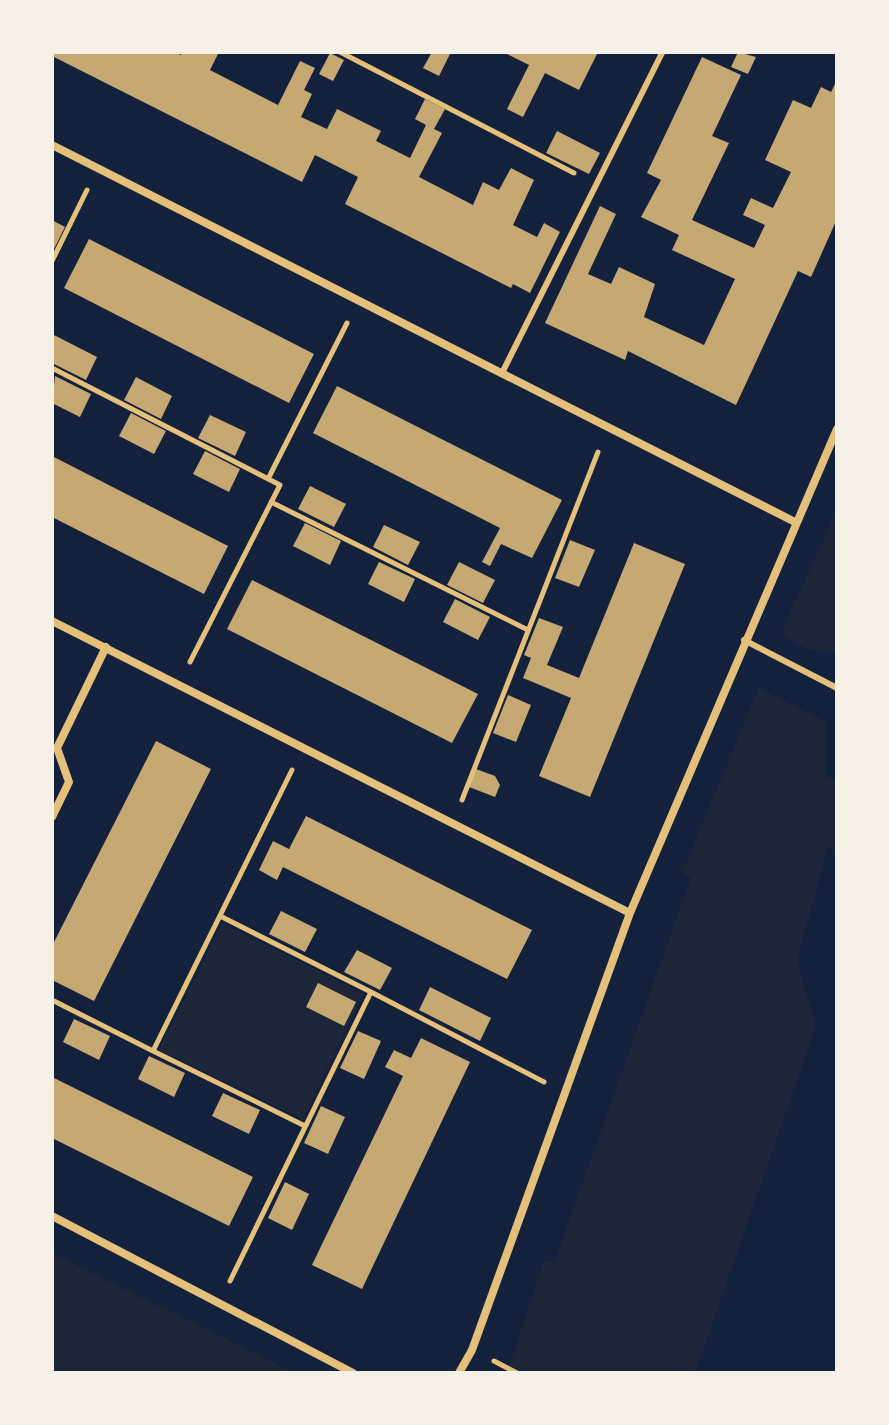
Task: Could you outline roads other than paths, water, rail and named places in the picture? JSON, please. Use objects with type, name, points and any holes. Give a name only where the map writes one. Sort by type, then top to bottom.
[{"type":"street","points":[[52,145],[795,522]]},
{"type":"street","points":[[459,1373],[472,1350],[630,913],[744,640],[837,429]]},
{"type":"street","points":[[52,621],[630,913]]},
{"type":"street","points":[[52,817],[69,782],[57,748],[106,647]]},
{"type":"street","points":[[52,1216],[353,1373]]},
{"type":"lane","points":[[502,373],[662,53]]},
{"type":"lane","points":[[744,640],[837,688]]}]
